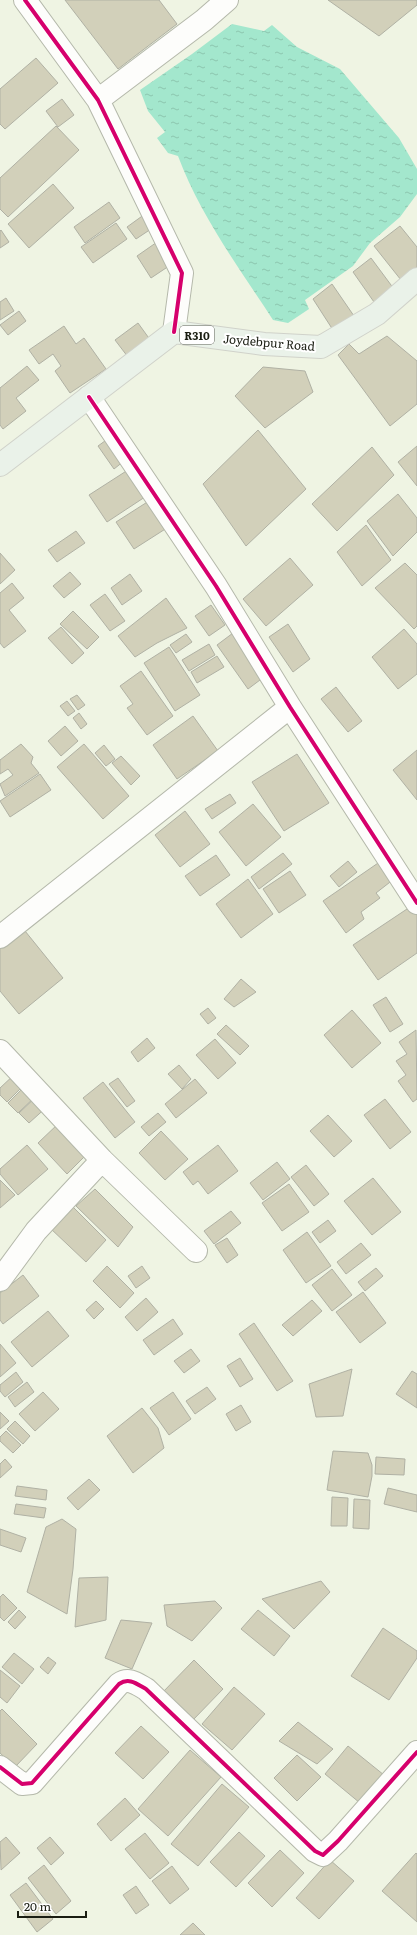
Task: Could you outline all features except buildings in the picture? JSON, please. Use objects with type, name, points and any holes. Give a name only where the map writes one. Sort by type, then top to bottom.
[{"type":"main road","name":"Joydebpur Road","points":[[174,332],[264,344],[321,347],[377,314],[417,280]]},
{"type":"main road","name":"R310","points":[[0,465],[88,396],[174,332]]},
{"type":"street","points":[[25,0],[98,100],[182,273],[174,332]]},
{"type":"street","points":[[98,100],[204,20],[227,0]]},
{"type":"street","points":[[88,396],[216,586],[290,707],[417,903]]},
{"type":"street","points":[[0,937],[290,707]]},
{"type":"street","points":[[0,1051],[102,1160],[196,1251]]},
{"type":"street","points":[[0,1280],[36,1231],[102,1160]]},
{"type":"street","points":[[0,1767],[22,1784],[32,1783],[119,1684],[123,1681],[134,1682],[146,1689],[314,1851],[323,1854],[338,1841],[417,1752]]},
{"type":"water","points":[[232,24],[264,31],[272,25],[297,47],[340,69],[399,138],[417,169],[417,194],[400,217],[370,243],[353,266],[305,300],[309,309],[288,323],[273,320],[221,241],[197,199],[178,156],[168,153],[157,138],[165,132],[148,111],[140,90]]},
{"type":"cycle path","points":[[25,0],[98,100],[182,273],[174,332]]},
{"type":"cycle path","points":[[89,397],[216,586],[290,707],[417,903]]},
{"type":"cycle path","points":[[0,1767],[22,1784],[32,1783],[119,1684],[130,1681],[146,1689],[315,1851],[323,1855],[338,1841],[417,1752]]}]
